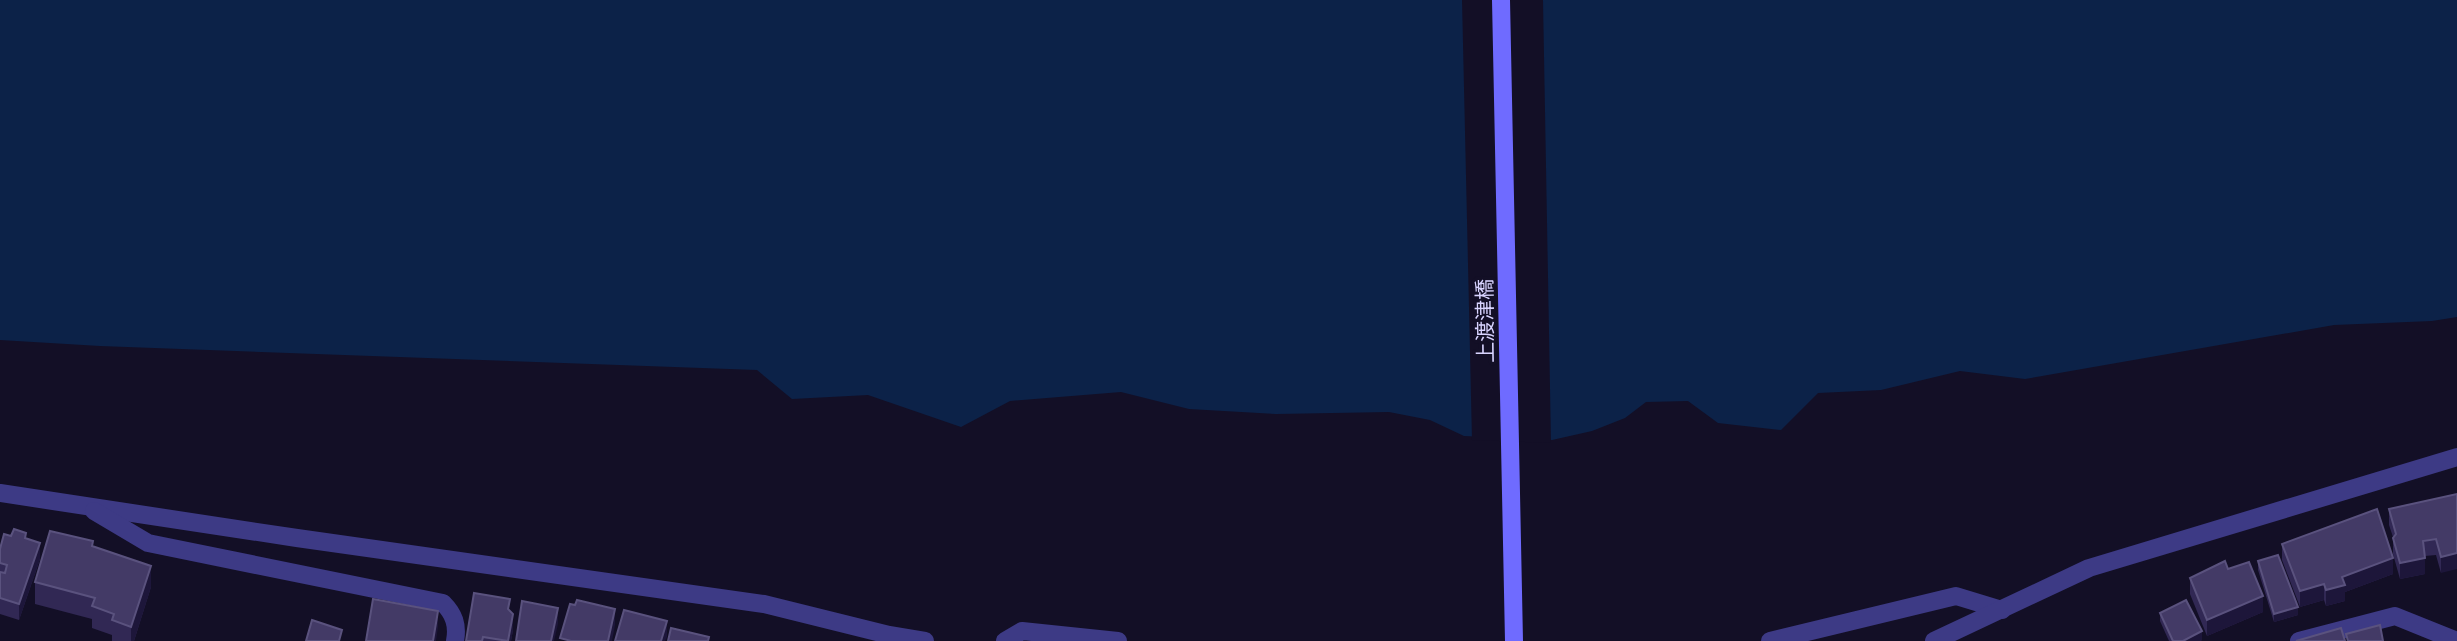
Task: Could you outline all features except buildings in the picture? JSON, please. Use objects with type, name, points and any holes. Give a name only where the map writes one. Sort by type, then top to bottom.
[{"type":"main road","name":"上渡津橋","points":[[1502,0],[1514,641]]},
{"type":"street","points":[[1934,641],[2089,568],[2457,457]]},
{"type":"street","points":[[0,493],[764,604],[889,635],[925,641]]},
{"type":"street","points":[[84,506],[148,543],[443,603],[452,612],[456,622],[455,641]]},
{"type":"street","points":[[1770,641],[1956,596],[2002,610]]},
{"type":"street","points":[[2299,641],[2395,616],[2457,641]]},
{"type":"street","points":[[1005,641],[1022,631],[1118,641]]},
{"type":"water","points":[[0,0],[2457,0],[2457,317],[2432,321],[2334,325],[2025,379],[1960,371],[1881,390],[1818,393],[1781,430],[1718,423],[1688,401],[1646,402],[1625,418],[1592,431],[1552,440],[1464,436],[1430,420],[1389,412],[1276,414],[1189,409],[1121,392],[1010,401],[961,427],[868,395],[792,399],[757,370],[0,340]]},
{"type":"pier","points":[[1462,0],[1543,0],[1551,443],[1472,440]]}]
